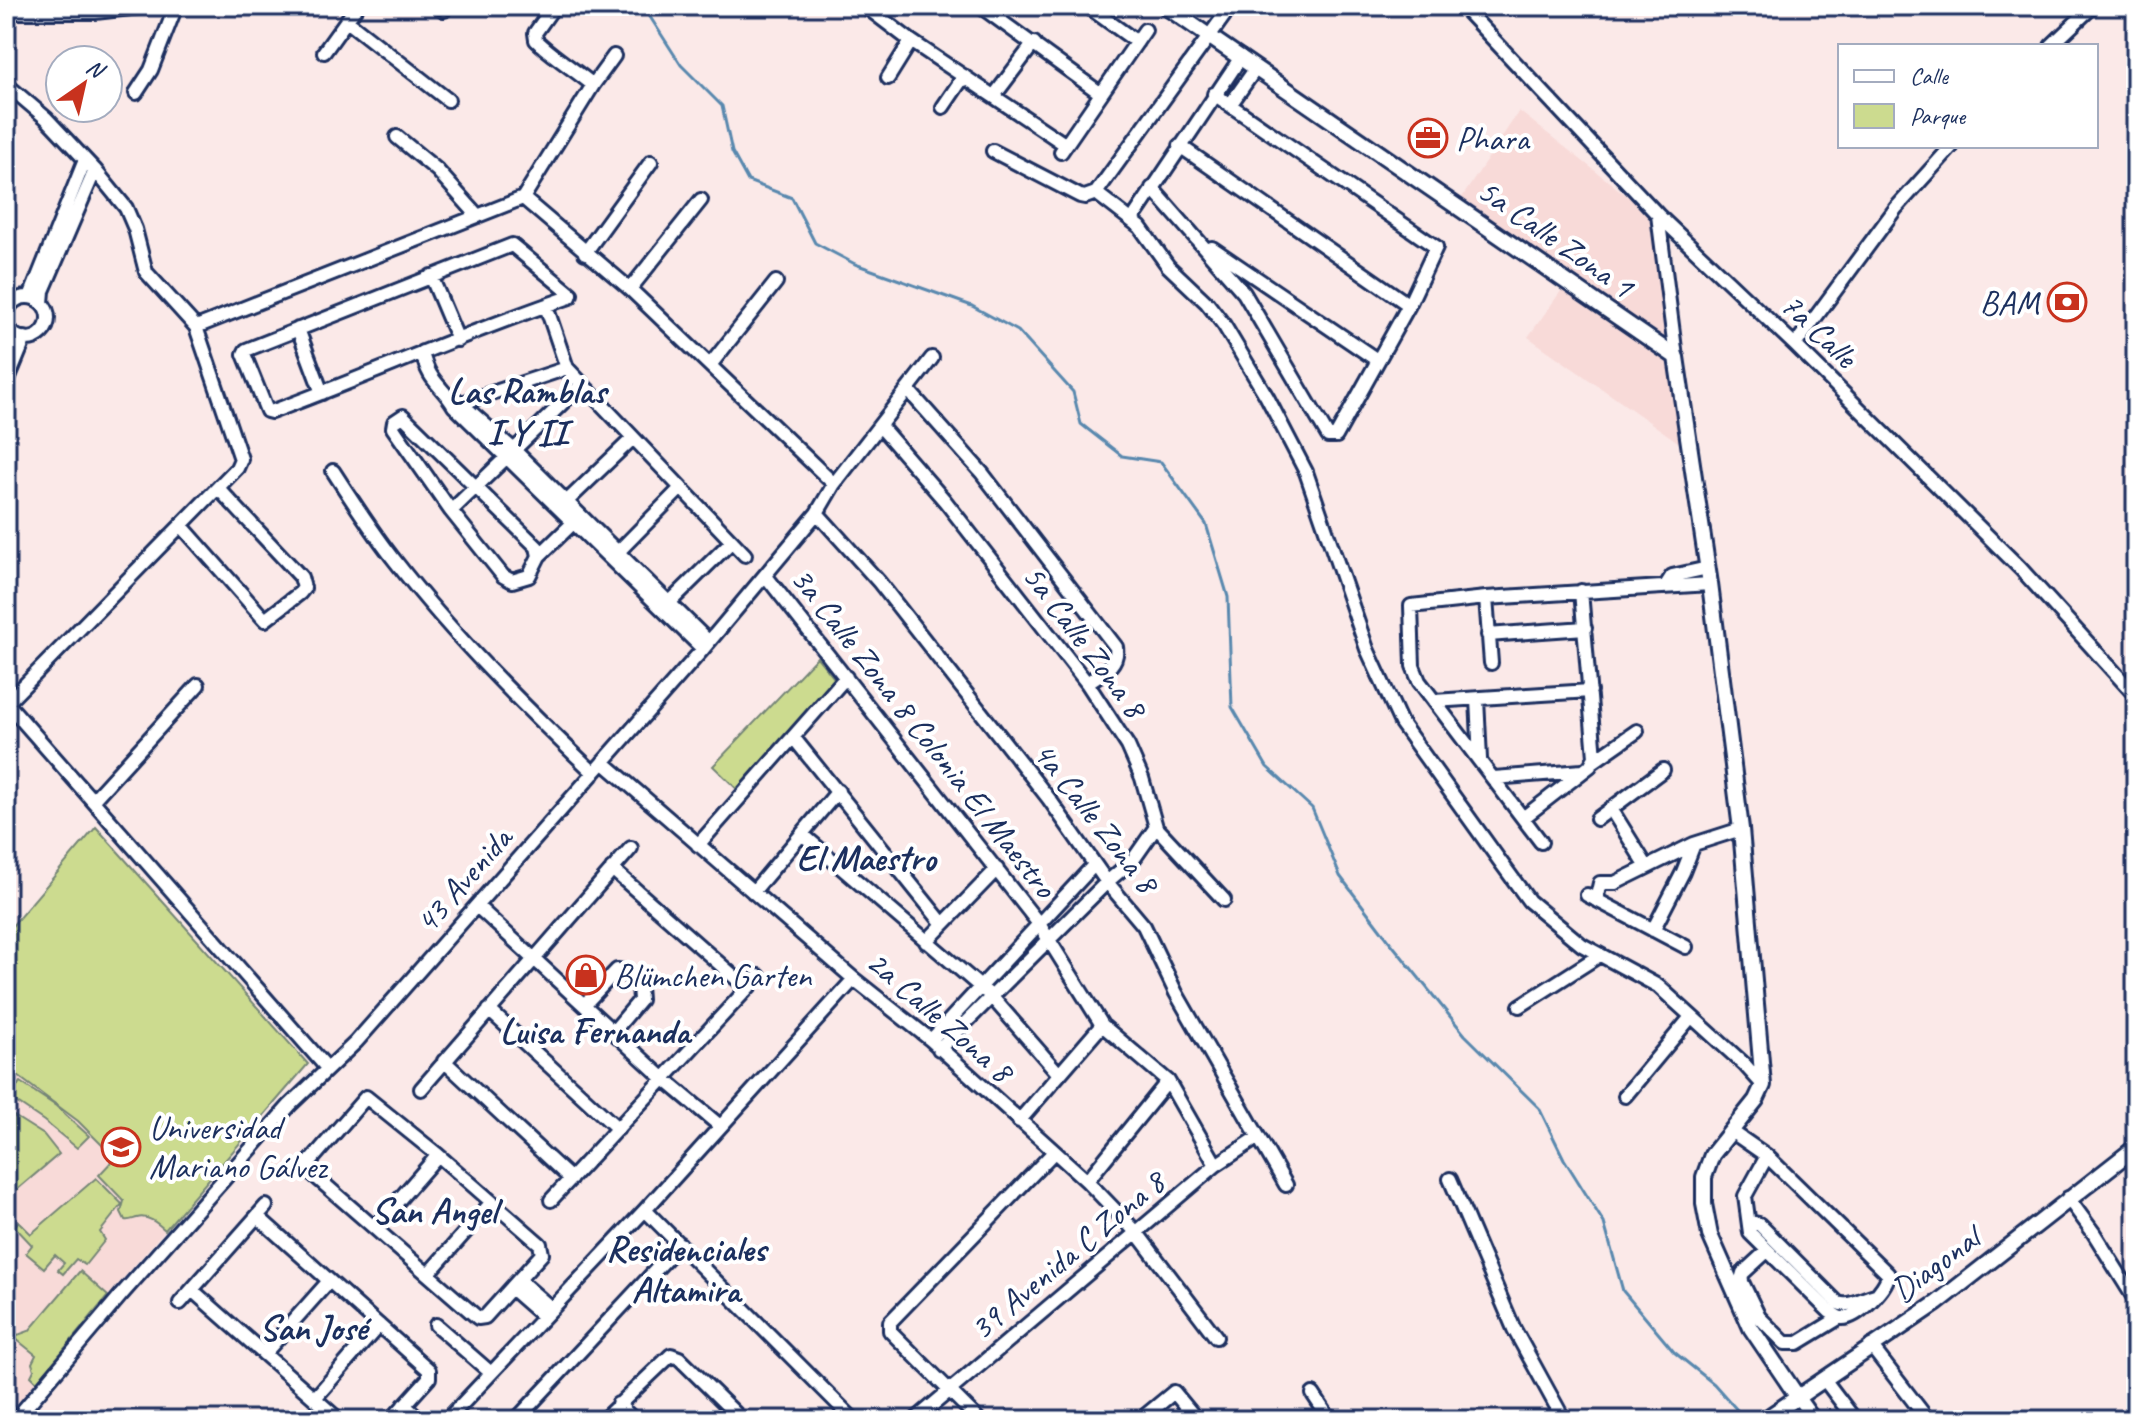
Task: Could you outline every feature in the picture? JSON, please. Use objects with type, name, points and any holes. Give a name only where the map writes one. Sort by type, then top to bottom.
[{"type":"street","points":[[6,12],[95,12],[149,6]]},
{"type":"street","points":[[136,93],[151,70],[176,6]]},
{"type":"street","points":[[338,6],[352,13],[448,100]]},
{"type":"street","points":[[554,6],[535,33],[536,40],[552,56],[573,67],[593,85]]},
{"type":"street","points":[[865,6],[1064,149],[1145,30]]},
{"type":"street","points":[[881,18],[889,6]]},
{"type":"street","points":[[1087,6],[1137,42]]},
{"type":"street","name":"5a Calle Zona 1","points":[[1165,6],[1676,357]]},
{"type":"street","points":[[993,151],[1080,196],[1096,193],[1231,6]]},
{"type":"street","name":"7a Calle","points":[[1462,6],[1658,215],[1795,345],[2020,568],[2136,696]]},
{"type":"street","points":[[2053,44],[2093,6]]},
{"type":"street","points":[[985,7],[1100,93]]},
{"type":"street","points":[[324,52],[352,13]]},
{"type":"street","points":[[888,78],[911,41]]},
{"type":"street","points":[[994,96],[1034,43]]},
{"type":"street","points":[[196,327],[523,198],[614,56]]},
{"type":"street","points":[[1136,214],[1241,57]]},
{"type":"street","points":[[1230,105],[1256,68]]},
{"type":"street","points":[[943,107],[964,76]]},
{"type":"street","points":[[1224,80],[1240,91]]},
{"type":"street","points":[[6,84],[46,118],[116,194],[132,220],[146,272],[196,327],[241,452],[239,465],[218,488],[6,703],[327,1068]]},
{"type":"street","points":[[1152,188],[1244,293],[1328,436],[1336,436],[1409,305],[1436,247],[1214,94]]},
{"type":"street","points":[[397,137],[437,170],[478,216]]},
{"type":"street","points":[[1180,146],[1409,305]]},
{"type":"street","points":[[1795,345],[1896,208],[1950,148]]},
{"type":"street","points":[[36,300],[85,160]]},
{"type":"street","points":[[585,253],[651,162]]},
{"type":"street","points":[[36,300],[95,170]]},
{"type":"street","points":[[1096,193],[1140,227],[1168,266],[1214,311],[1267,397],[1306,472],[1367,649],[1389,700],[1413,741],[1529,901],[1582,945],[1658,986],[1763,1085]]},
{"type":"street","points":[[523,198],[630,289],[834,484]]},
{"type":"street","points":[[630,289],[701,200]]},
{"type":"street","points":[[1658,215],[1741,829],[1763,1085],[1756,1100],[1712,1155],[1704,1177],[1704,1204],[1710,1235],[1751,1328],[1814,1420]]},
{"type":"street","points":[[1199,239],[1377,360]]},
{"type":"street","points":[[509,245],[571,294],[546,306],[271,412],[267,411],[244,354],[246,350],[509,245]]},
{"type":"street","points":[[431,276],[458,340]]},
{"type":"street","points":[[711,364],[776,282]]},
{"type":"street","points":[[16,300],[36,300],[48,316],[44,330],[32,338],[12,332],[6,319],[16,300]]},
{"type":"street","points":[[546,306],[567,368],[745,555]]},
{"type":"street","points":[[298,329],[322,393]]},
{"type":"street","points":[[6,348],[12,332]]},
{"type":"street","points":[[6,384],[25,338]]},
{"type":"street","points":[[422,352],[434,383],[456,401],[465,418],[510,454],[706,646]]},
{"type":"street","name":"43 Avenida","points":[[15,1420],[131,1283],[290,1105],[356,1042],[478,907],[706,646],[817,513],[834,484],[932,358]]},
{"type":"street","points":[[456,401],[567,368]]},
{"type":"street","points":[[451,511],[581,385]]},
{"type":"street","points":[[909,391],[982,473],[1116,647],[1117,656],[1111,666],[1087,683]]},
{"type":"street","points":[[539,556],[537,547],[409,420],[398,417],[393,428],[451,511],[503,576],[512,581],[529,576],[539,556],[574,522]]},
{"type":"street","name":"5a Calle Zona 8","points":[[880,426],[945,501],[1087,683],[1128,746],[1142,778],[1156,827],[1224,900]]},
{"type":"street","points":[[563,505],[632,439]]},
{"type":"street","name":"2a Calle Zona 8","points":[[333,471],[395,561],[502,682],[598,768],[698,845],[935,1044],[1087,1181],[1137,1233],[1216,1337]]},
{"type":"street","points":[[181,525],[265,620],[300,593],[304,588],[301,577],[218,488]]},
{"type":"street","points":[[615,555],[680,489]]},
{"type":"street","points":[[563,505],[574,522],[615,555]]},
{"type":"street","name":"4a Calle Zona 8","points":[[817,513],[879,582],[1063,818],[1107,882],[1144,926],[1176,993],[1286,1185]]},
{"type":"street","points":[[666,606],[732,541]]},
{"type":"street","points":[[1665,587],[1672,576],[1708,568]]},
{"type":"street","name":"3a Calle Zona 8 Colonia El Maestro","points":[[765,575],[1039,924],[1102,1025],[1168,1081],[1216,1165]]},
{"type":"street","points":[[1541,842],[1419,681],[1413,666],[1411,606],[1581,591],[1710,584]]},
{"type":"street","points":[[1581,591],[1596,753],[1589,766]]},
{"type":"street","points":[[1486,598],[1491,663]]},
{"type":"street","points":[[1488,635],[1585,628]]},
{"type":"street","points":[[698,845],[846,677]]},
{"type":"street","points":[[93,800],[198,685]]},
{"type":"street","points":[[1434,701],[1590,691]]},
{"type":"street","points":[[1477,699],[1480,759]]},
{"type":"street","points":[[1523,818],[1637,731]]},
{"type":"street","points":[[793,737],[943,924]]},
{"type":"street","points":[[1494,778],[1589,766]]},
{"type":"street","points":[[1597,819],[1663,770]]},
{"type":"street","points":[[753,892],[838,791]]},
{"type":"street","points":[[1611,809],[1647,867]]},
{"type":"street","points":[[935,1044],[991,996],[1133,860],[1156,827]]},
{"type":"street","points":[[1686,947],[1597,901],[1600,883],[1615,883],[1694,844],[1741,829]]},
{"type":"street","points":[[802,834],[991,996],[1059,1074]]},
{"type":"street","points":[[1653,930],[1694,844]]},
{"type":"street","points":[[421,1089],[631,848]]},
{"type":"street","points":[[935,1044],[979,985],[1094,865]]},
{"type":"street","points":[[612,869],[747,988]]},
{"type":"street","points":[[926,942],[997,869]]},
{"type":"street","points":[[478,907],[664,1079],[720,1126]]},
{"type":"street","points":[[1520,1006],[1600,955]]},
{"type":"street","points":[[584,1005],[617,970],[623,971],[639,986],[642,994],[613,1032]]},
{"type":"street","points":[[551,1200],[759,976]]},
{"type":"street","points":[[447,1420],[645,1210],[854,979]]},
{"type":"street","points":[[489,1010],[618,1129]]},
{"type":"street","points":[[1625,1096],[1690,1018]]},
{"type":"street","points":[[1019,1121],[1102,1025]]},
{"type":"street","points":[[444,1061],[571,1179]]},
{"type":"street","points":[[1087,1181],[1168,1081]]},
{"type":"street","points":[[371,1098],[492,1202],[540,1244],[542,1254],[485,1317],[478,1318],[307,1167],[363,1099],[371,1098]]},
{"type":"street","points":[[1731,1131],[1767,1156],[1888,1274],[1889,1279],[1866,1306],[1798,1343],[1785,1343],[1759,1317],[1741,1280],[1743,1273],[1767,1251]]},
{"type":"street","name":"39 Avenida C Zona 8","points":[[916,1419],[1216,1165],[1257,1138]]},
{"type":"street","name":"Diagonal","points":[[1766,1419],[1937,1303],[2136,1147]]},
{"type":"street","points":[[979,1420],[890,1331],[890,1322],[1054,1152]]},
{"type":"street","points":[[376,1226],[438,1155]]},
{"type":"street","points":[[1767,1156],[1745,1196],[1750,1233],[1839,1318]]},
{"type":"street","points":[[1450,1179],[1514,1329],[1564,1420]]},
{"type":"street","points":[[2068,1198],[2136,1301]]},
{"type":"street","points":[[429,1273],[492,1202]]},
{"type":"street","points":[[645,1210],[854,1420]]},
{"type":"street","points":[[180,1303],[261,1211],[329,1281],[429,1370],[430,1374],[395,1419]]},
{"type":"street","points":[[1749,1222],[1759,1224],[1838,1303],[1849,1305],[1860,1298],[1875,1295]]},
{"type":"street","points":[[516,1420],[680,1244]]},
{"type":"street","points":[[264,1354],[329,1281]]},
{"type":"street","points":[[516,1285],[548,1313]]},
{"type":"street","points":[[192,1290],[339,1420]]},
{"type":"street","points":[[315,1398],[379,1325]]},
{"type":"street","points":[[436,1325],[491,1373]]},
{"type":"street","points":[[1871,1346],[1925,1416]]},
{"type":"street","points":[[603,1420],[665,1358],[673,1355],[742,1420]]},
{"type":"street","points":[[1824,1379],[1855,1420]]},
{"type":"street","points":[[1140,1420],[1174,1392],[1197,1420]]},
{"type":"street","points":[[1313,1394],[1330,1420]]},
{"type":"street","points":[[618,1404],[634,1420]]},
{"type":"street","points":[[404,1405],[421,1420]]},
{"type":"shaded area","points":[[1519,111],[1650,214],[1670,343],[1461,199]]},
{"type":"shaded area","points":[[1566,284],[1673,359],[1688,449],[1528,337]]},
{"type":"shaded area","name":"Universidad Mariano Gálvez","points":[[6,934],[308,1064],[77,1332],[7,1420]]},
{"type":"green space","points":[[817,657],[839,684],[742,794],[713,766]]},
{"type":"green space","name":"Universidad Mariano Gálvez","points":[[96,827],[308,1064],[165,1230],[156,1222],[141,1217],[125,1220],[121,1212],[124,1201],[99,1175],[115,1158],[78,1121],[6,1067],[6,933]]},
{"type":"green space","points":[[20,1082],[56,1106],[89,1136],[77,1148],[10,1098]]},
{"type":"green space","points":[[14,1116],[44,1135],[59,1154],[6,1199],[6,1129]]},
{"type":"green space","points":[[96,1178],[122,1204],[100,1232],[105,1240],[85,1265],[76,1259],[63,1274],[58,1270],[64,1263],[55,1255],[44,1268],[26,1253],[32,1245],[15,1227],[18,1221],[31,1234]]},
{"type":"green space","points":[[80,1271],[108,1296],[37,1382],[31,1376],[36,1355],[6,1331],[6,1326],[18,1335],[29,1331]]},
{"type":"waterway","points":[[643,6],[681,65],[722,106],[732,152],[748,181],[792,198],[815,243],[855,264],[972,306],[1018,331],[1073,392],[1081,424],[1122,456],[1161,462],[1206,524],[1228,597],[1232,707],[1267,767],[1312,808],[1340,876],[1390,942],[1465,1035],[1539,1108],[1564,1159],[1604,1223],[1623,1291],[1674,1352],[1714,1384],[1746,1420]]},
{"type":"place","name":"Phara","points":[[1428,138]]},
{"type":"place","name":"BAM","points":[[2067,302]]},
{"type":"place","name":"Blümchen Garten","points":[[586,975]]},
{"type":"place","name":"Universidad Mariano Gálvez","points":[[121,1147]]},
{"type":"district","name":"Las Ramblas I Y II","points":[[527,412]]},
{"type":"district","name":"El Maestro","points":[[866,858]]},
{"type":"district","name":"Luisa Fernanda","points":[[595,1031]]},
{"type":"district","name":"San Angel","points":[[434,1211]]},
{"type":"district","name":"Residenciales Altamira","points":[[686,1270]]},
{"type":"district","name":"San José","points":[[313,1328]]}]
